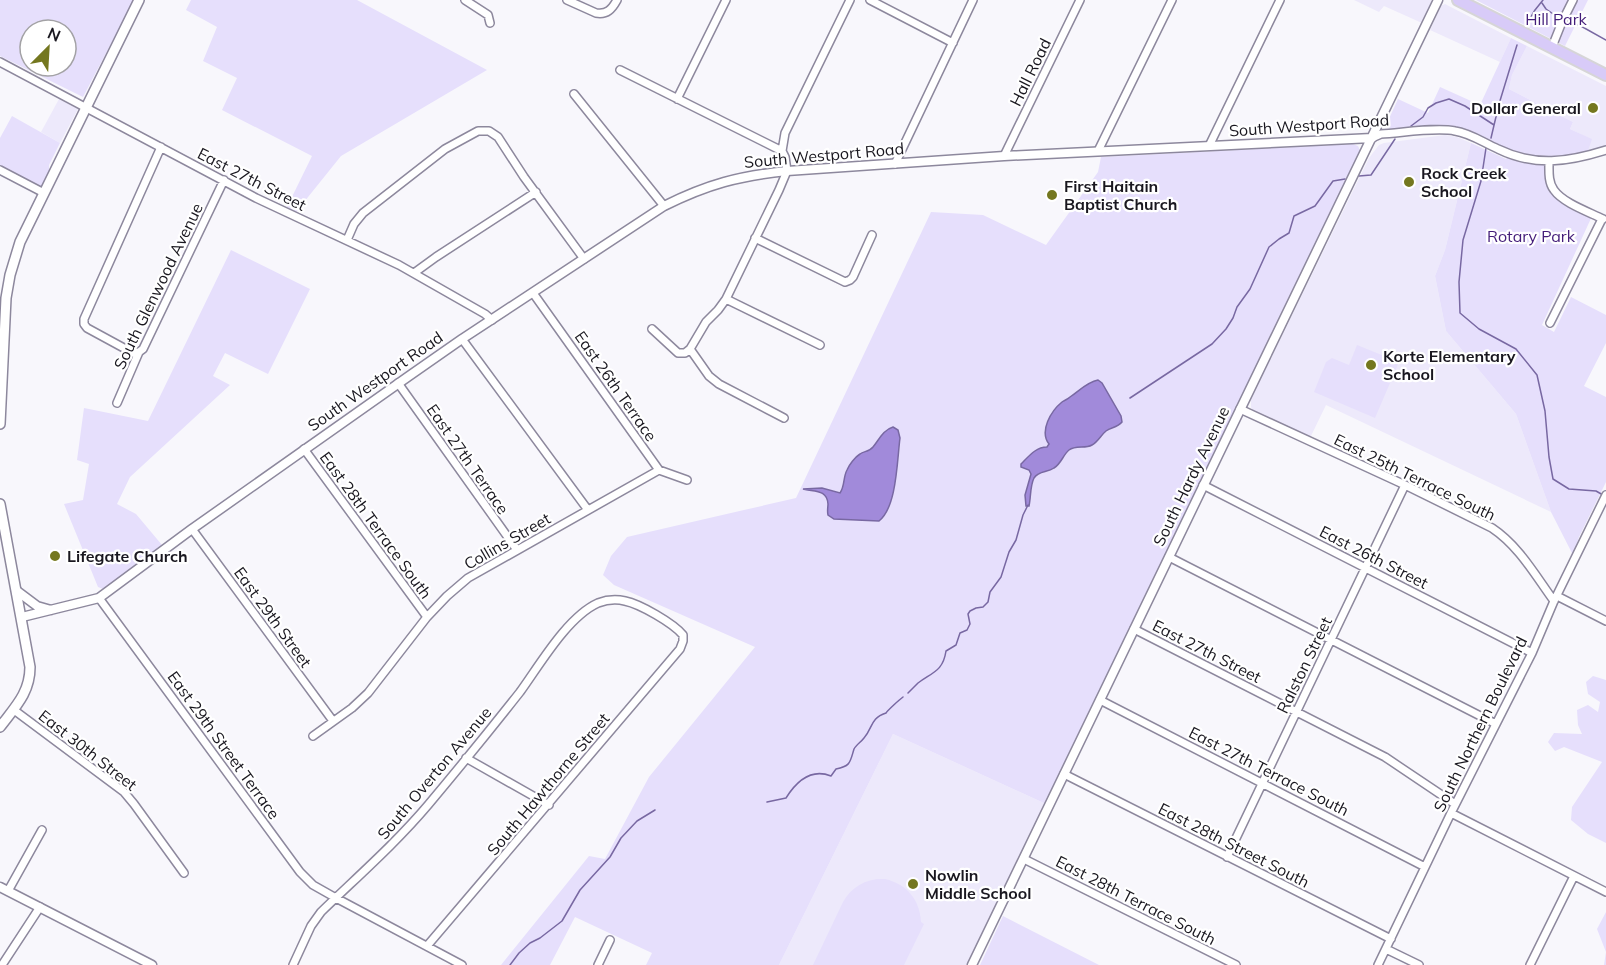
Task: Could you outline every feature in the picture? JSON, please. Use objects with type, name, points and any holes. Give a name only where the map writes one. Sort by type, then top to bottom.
[{"type":"main road","points":[[0,424],[6,298],[20,242],[139,0]]},
{"type":"main road","points":[[1458,0],[1605,73]]},
{"type":"main road","points":[[0,504],[30,666],[24,696],[0,727]]},
{"type":"street","points":[[465,0],[485,13],[490,23]]},
{"type":"street","points":[[567,0],[596,13],[608,12],[617,0]]},
{"type":"street","points":[[677,99],[726,0]]},
{"type":"street","points":[[782,151],[785,133],[850,0]]},
{"type":"street","points":[[870,0],[952,43]]},
{"type":"street","points":[[895,164],[973,0]]},
{"type":"street","name":"Hall Road","points":[[1004,156],[1080,0]]},
{"type":"street","points":[[1098,151],[1172,0]]},
{"type":"street","points":[[1209,146],[1280,0]]},
{"type":"street","name":"South Hardy Avenue","points":[[972,965],[1438,0]]},
{"type":"street","points":[[1551,48],[1573,0]]},
{"type":"street","name":"East 27th Street","points":[[0,62],[256,198],[399,265],[492,320]]},
{"type":"street","points":[[620,70],[782,151],[787,171],[726,298],[706,322],[690,349],[678,353],[652,328]]},
{"type":"street","points":[[574,94],[664,206]]},
{"type":"street","name":"South Westport Road","points":[[22,617],[99,598],[304,449],[462,339],[664,206],[691,192],[722,182],[754,174],[787,171],[1004,156],[1372,138],[1382,134],[1440,130],[1456,131],[1521,159],[1549,162],[1606,150]]},
{"type":"street","points":[[347,240],[354,224],[363,213],[445,149],[478,131],[489,131],[498,137],[584,259]]},
{"type":"street","points":[[139,352],[133,353],[87,328],[84,319],[161,147]]},
{"type":"street","points":[[1549,162],[1549,177],[1553,189],[1563,199],[1604,220],[1550,323]]},
{"type":"street","points":[[0,170],[44,194]]},
{"type":"street","name":"South Glenwood Avenue","points":[[117,403],[139,352],[224,180]]},
{"type":"street","points":[[414,273],[536,192]]},
{"type":"street","points":[[755,238],[844,282],[853,278],[872,235]]},
{"type":"street","name":"East 26th Terrace","points":[[533,293],[659,470]]},
{"type":"street","points":[[726,298],[820,345]]},
{"type":"street","points":[[462,339],[588,510]]},
{"type":"street","points":[[690,349],[710,376],[719,384],[784,418]]},
{"type":"street","name":"East 27th Terrace","points":[[398,383],[517,550]]},
{"type":"street","name":"East 25th Terrace South","points":[[1240,409],[1482,523],[1503,536],[1556,598],[1606,621]]},
{"type":"street","name":"East 28th Terrace South","points":[[304,449],[427,617]]},
{"type":"street","points":[[659,470],[687,480]]},
{"type":"street","name":"Collins Street","points":[[313,736],[352,708],[368,693],[427,617],[468,578],[659,470]]},
{"type":"street","name":"East 26th Street","points":[[1203,485],[1532,653]]},
{"type":"street","name":"Ralston Street","points":[[1227,856],[1405,485]]},
{"type":"street","name":"South Northern Boulevard","points":[[1378,965],[1455,804],[1532,653],[1606,495]]},
{"type":"street","name":"East 29th Street","points":[[192,529],[333,721]]},
{"type":"street","points":[[1169,557],[1496,724]]},
{"type":"street","points":[[17,591],[37,606],[52,610]]},
{"type":"street","name":"East 29th Street Terrace","points":[[99,598],[300,872],[313,885],[336,898]]},
{"type":"street","name":"South Overton Avenue","points":[[293,965],[311,926],[321,912],[402,834],[519,693],[562,634],[591,607],[601,602],[616,600],[633,604],[672,624],[683,637]]},
{"type":"street","name":"East 27th Street","points":[[1134,629],[1385,757],[1455,804]]},
{"type":"street","name":"South Hawthorne Street","points":[[427,946],[680,649],[683,637]]},
{"type":"street","name":"East 27th Terrace South","points":[[1100,700],[1425,867]]},
{"type":"street","name":"East 30th Street","points":[[14,710],[124,792],[183,873]]},
{"type":"street","points":[[466,758],[549,805]]},
{"type":"street","name":"East 28th Street South","points":[[1064,774],[1391,939]]},
{"type":"street","points":[[1451,813],[1606,892]]},
{"type":"street","points":[[42,830],[4,889],[152,965]]},
{"type":"street","name":"East 28th Terrace South","points":[[1024,859],[1236,965]]},
{"type":"street","points":[[1530,965],[1574,876]]},
{"type":"street","points":[[336,898],[462,965]]},
{"type":"street","points":[[2,965],[40,907]]},
{"type":"street","points":[[598,965],[610,940]]},
{"type":"street","points":[[1386,949],[1419,965]]},
{"type":"shaded area","points":[[1354,0],[1431,0],[1431,2],[1422,23],[1384,6],[1379,12]]},
{"type":"shaded area","points":[[1445,4],[1511,38],[1500,62],[1430,30],[1441,6]]},
{"type":"shaded area","points":[[1527,46],[1606,86],[1606,146],[1588,151],[1591,139],[1570,129],[1573,122],[1509,89],[1512,75]]},
{"type":"shaded area","points":[[59,99],[78,109],[60,143],[41,132]]},
{"type":"shaded area","name":"Korte Elementary School","points":[[1445,135],[1471,143],[1445,250],[1435,276],[1446,331],[1516,414],[1551,512],[1326,405],[1310,438],[1253,411],[1251,407],[1251,399],[1369,158],[1379,145],[1384,143]]},
{"type":"shaded area","points":[[1098,380],[1121,416],[1122,422],[1106,431],[1092,445],[1069,450],[1051,470],[1036,475],[1032,484],[1029,506],[1026,506],[1025,495],[1031,474],[1029,470],[1021,467],[1021,464],[1033,452],[1049,444],[1046,439],[1046,427],[1050,416],[1058,406],[1087,385]]},
{"type":"shaded area","points":[[893,427],[898,430],[900,438],[893,494],[885,514],[879,521],[834,519],[828,515],[827,499],[823,493],[803,489],[822,488],[840,493],[852,461],[871,449],[884,433]]},
{"type":"shaded area","name":"Nowlin Middle School","points":[[893,734],[1046,804],[967,965],[779,965]]},
{"type":"green space","points":[[0,0],[134,0],[83,97],[45,78],[78,78],[78,18],[18,18],[18,65],[0,56]]},
{"type":"green space","points":[[191,0],[357,0],[487,70],[341,156],[296,212],[287,207],[312,156],[222,110],[237,78],[203,61],[217,27],[186,10]]},
{"type":"green space","name":"Hill Park","points":[[1476,0],[1588,0],[1565,46]]},
{"type":"green space","points":[[1511,38],[1527,46],[1512,75],[1509,89],[1573,122],[1570,129],[1592,139],[1588,151],[1553,156],[1531,155],[1509,150],[1460,128],[1436,126],[1395,131],[1387,128],[1398,99],[1428,113],[1440,87],[1480,105]]},
{"type":"green space","points":[[12,116],[60,143],[41,187],[0,165],[0,138]]},
{"type":"green space","name":"Rotary Park","points":[[1471,143],[1506,159],[1508,154],[1549,162],[1553,189],[1593,214],[1542,325],[1554,332],[1571,297],[1606,315],[1606,343],[1584,386],[1606,397],[1606,482],[1579,537],[1573,555],[1551,512],[1516,414],[1446,331],[1435,276],[1445,250]]},
{"type":"green space","points":[[1353,144],[1358,146],[1361,152],[1046,804],[893,734],[779,965],[646,965],[652,953],[575,917],[550,965],[501,965],[589,856],[605,859],[649,777],[755,647],[614,585],[603,575],[611,556],[627,537],[796,498],[931,212],[983,215],[1046,245],[1098,172],[1101,157]]},
{"type":"green space","points":[[231,250],[310,289],[268,374],[225,353],[213,376],[230,385],[130,477],[117,504],[136,514],[162,545],[103,589],[98,587],[64,504],[83,500],[89,464],[77,460],[84,408],[148,421]]},
{"type":"green space","points":[[1357,345],[1399,362],[1375,418],[1314,392],[1326,362],[1332,358],[1349,365]]},
{"type":"green space","points":[[1593,676],[1606,680],[1606,843],[1588,834],[1571,820],[1572,807],[1602,762],[1564,747],[1555,751],[1548,742],[1554,733],[1582,734],[1578,725],[1577,710],[1588,705],[1598,712],[1600,702],[1588,694],[1586,682]]},
{"type":"green space","points":[[885,879],[900,885],[911,894],[918,907],[921,922],[924,924],[904,965],[813,965],[847,896],[861,884]]},
{"type":"green space","points":[[1606,912],[1606,952],[1597,929]]},
{"type":"green space","points":[[1003,916],[1099,965],[980,965]]},
{"type":"waterway","points":[[1528,22],[1543,0]]},
{"type":"waterway","points":[[1542,3],[1546,9],[1559,18]]},
{"type":"waterway","points":[[1566,22],[1579,25],[1606,40]]},
{"type":"waterway","points":[[1491,138],[1517,45]]},
{"type":"waterway","points":[[1411,126],[1423,117],[1428,108],[1449,99],[1465,106],[1494,125]]},
{"type":"waterway","points":[[1359,176],[1371,175],[1395,139]]},
{"type":"waterway","points":[[1486,148],[1481,181],[1463,240],[1459,282],[1460,313],[1479,329],[1516,349],[1537,375],[1545,411],[1553,479],[1569,489],[1596,491],[1603,495]]},
{"type":"waterway","points":[[1130,398],[1212,344],[1233,318],[1237,307],[1250,289],[1269,247],[1289,233],[1294,216],[1315,206],[1333,181],[1345,179]]},
{"type":"waterway","points":[[908,693],[940,667],[946,651],[956,645],[960,633],[967,630],[970,624],[968,614],[970,611],[983,607],[988,602],[990,592],[1001,577],[1028,505]]},
{"type":"waterway","points":[[767,802],[786,798],[799,782],[811,775],[831,776],[836,769],[847,765],[855,748],[867,734],[874,720],[886,713],[903,697]]},
{"type":"waterway","points":[[510,965],[530,943],[562,921],[580,890],[610,857],[621,838],[637,821],[655,810]]},
{"type":"place","name":"Dollar General","points":[[1593,108]]},
{"type":"place","name":"Rock Creek School","points":[[1409,182]]},
{"type":"place","name":"First Haitain Baptist Church","points":[[1052,195]]},
{"type":"place","name":"Korte Elementary School","points":[[1371,365]]},
{"type":"place","name":"Lifegate Church","points":[[55,556]]},
{"type":"place","name":"Nowlin Middle School","points":[[913,884]]}]
